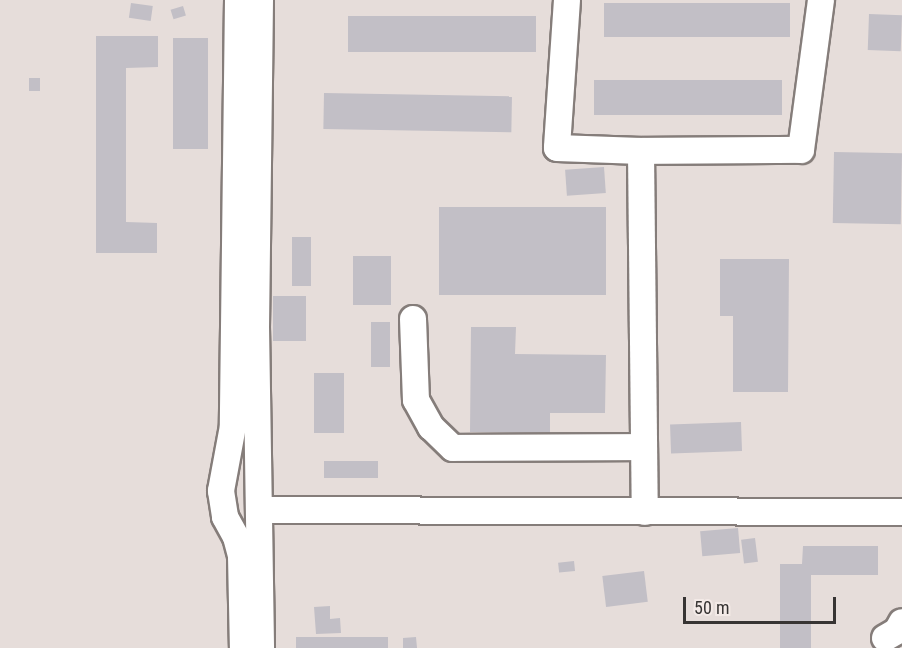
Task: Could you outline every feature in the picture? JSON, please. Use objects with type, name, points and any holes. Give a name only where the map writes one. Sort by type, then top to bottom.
[{"type":"street","points":[[238,0],[233,426],[223,472],[221,497],[225,517],[241,556],[243,648]]},
{"type":"street","points":[[260,0],[256,327],[261,648]]},
{"type":"street","points":[[567,0],[557,148],[641,151],[801,150],[821,0]]},
{"type":"street","points":[[641,151],[645,512]]},
{"type":"street","points":[[413,319],[416,400],[431,427],[453,448],[644,447]]},
{"type":"street","points":[[221,497],[234,491],[242,491],[255,497],[259,512],[246,531],[231,528]]},
{"type":"street","points":[[259,512],[902,512]]},
{"type":"building","points":[[131,3],[153,6],[151,21],[129,18]]},
{"type":"building","points":[[604,3],[790,3],[790,37],[604,37]]},
{"type":"building","points":[[183,6],[186,16],[173,19],[171,10]]},
{"type":"building","points":[[869,14],[902,15],[901,51],[868,50]]},
{"type":"building","points":[[348,16],[536,16],[536,52],[348,52]]},
{"type":"building","points":[[96,36],[158,36],[158,67],[126,68],[126,222],[157,223],[157,253],[96,253]]},
{"type":"building","points":[[173,38],[208,38],[208,149],[173,149]]},
{"type":"building","points":[[29,78],[40,78],[40,91],[29,91]]},
{"type":"building","points":[[594,80],[782,80],[782,115],[594,115]]},
{"type":"building","points":[[324,93],[512,96],[511,132],[323,129]]},
{"type":"building","points":[[834,152],[902,153],[901,224],[833,223]]},
{"type":"building","points":[[604,167],[606,193],[567,196],[565,170]]},
{"type":"building","points":[[439,207],[606,207],[606,295],[439,295]]},
{"type":"building","points":[[292,237],[311,237],[311,286],[292,286]]},
{"type":"building","points":[[353,256],[391,256],[391,305],[353,305]]},
{"type":"building","points":[[720,259],[789,259],[788,392],[733,392],[733,316],[720,316]]},
{"type":"building","points":[[273,296],[306,296],[306,341],[273,341]]},
{"type":"building","points":[[371,322],[390,322],[390,367],[371,367]]},
{"type":"building","points":[[471,327],[516,327],[515,354],[606,355],[605,413],[550,413],[550,433],[470,432]]},
{"type":"building","points":[[314,373],[344,373],[344,433],[314,433]]},
{"type":"building","points":[[741,422],[742,451],[671,453],[670,424]]},
{"type":"building","points":[[324,461],[378,461],[378,478],[324,478]]},
{"type":"building","points":[[738,528],[740,553],[702,556],[700,531]]},
{"type":"building","points":[[755,538],[758,562],[744,564],[741,540]]},
{"type":"building","points":[[803,546],[878,546],[878,575],[811,575],[811,648],[780,648],[780,564],[802,564]]},
{"type":"building","points":[[574,561],[575,571],[559,573],[558,563]]},
{"type":"building","points":[[644,571],[648,602],[606,607],[602,576]]},
{"type":"building","points":[[330,606],[330,619],[340,618],[341,633],[316,634],[314,607]]},
{"type":"building","points":[[296,637],[388,637],[388,648],[296,648]]},
{"type":"building","points":[[416,637],[417,648],[403,648],[403,638]]}]
